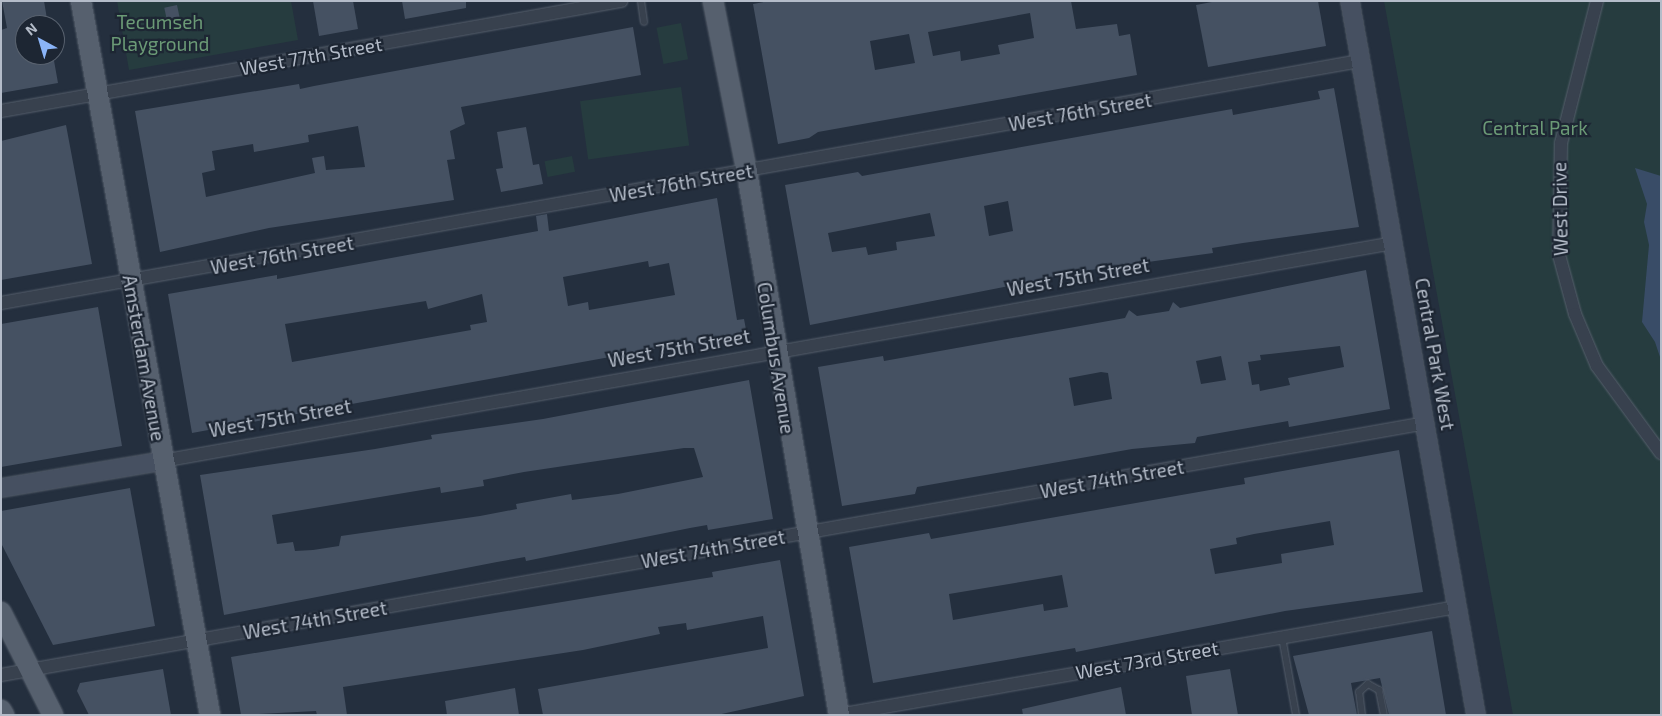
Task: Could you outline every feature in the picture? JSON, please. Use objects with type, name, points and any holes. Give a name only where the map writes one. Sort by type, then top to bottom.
[{"type":"main road","name":"Amsterdam Avenue","points":[[81,1],[162,461],[210,715]]},
{"type":"main road","name":"Columbus Avenue","points":[[713,1],[747,172],[775,352],[839,715]]},
{"type":"main road","name":"Central Park West","points":[[1350,1],[1426,423],[1476,715]]},
{"type":"main road","name":"West 75th Street","points":[[1,488],[162,461]]},
{"type":"main road","points":[[1,612],[53,715]]},
{"type":"main road","points":[[1,710],[4,715]]},
{"type":"street","name":"West 77th Street","points":[[1,111],[621,1]]},
{"type":"street","points":[[1586,1],[1592,20]]},
{"type":"street","name":"West Drive","points":[[1597,1],[1561,143],[1559,255],[1572,306],[1597,366],[1661,453]]},
{"type":"street","name":"West 76th Street","points":[[1,303],[130,282],[1360,61]]},
{"type":"street","name":"West 75th Street","points":[[162,461],[1393,243]]},
{"type":"street","name":"West 74th Street","points":[[1,675],[1426,423]]},
{"type":"street","name":"West 73rd Street","points":[[839,715],[1282,636],[1457,607]]},
{"type":"lane","points":[[641,1],[644,22]]},
{"type":"lane","points":[[1282,636],[1296,715]]},
{"type":"lane","points":[[1362,715],[1359,692],[1369,684],[1379,690],[1384,715]]},
{"type":"green space","name":"Tecumseh Playground","points":[[117,1],[291,1],[298,40],[129,70]]},
{"type":"green space","name":"Central Park","points":[[1384,1],[1661,1],[1661,715],[1513,715]]},
{"type":"green space","points":[[681,23],[688,59],[664,64],[656,28]]},
{"type":"green space","points":[[681,87],[689,145],[588,160],[580,101]]},
{"type":"green space","points":[[572,156],[575,172],[548,177],[545,161]]},
{"type":"water","points":[[1635,168],[1661,176],[1661,360],[1655,342],[1642,322],[1649,245],[1644,222],[1647,204]]},
{"type":"building","points":[[2,1],[44,1],[46,15],[15,15],[15,65],[55,65],[58,83],[1,93],[1,30],[7,28]]},
{"type":"building","points":[[313,1],[353,1],[358,29],[319,36]]},
{"type":"building","points":[[402,1],[466,1],[466,8],[405,19]]},
{"type":"building","points":[[769,1],[1071,1],[1076,29],[1117,24],[1119,36],[1130,34],[1137,75],[818,132],[809,138],[778,144],[753,4]],"holes":[[[1030,13],[1034,38],[998,45],[1000,54],[961,61],[960,51],[933,56],[928,32]],[[909,34],[915,63],[875,70],[870,41]]]},
{"type":"building","points":[[1217,1],[1318,1],[1326,46],[1208,67],[1196,5]]},
{"type":"building","points":[[177,5],[180,19],[167,21],[164,8]]},
{"type":"building","points":[[633,27],[641,75],[461,107],[465,124],[450,131],[455,159],[447,160],[454,200],[269,228],[160,252],[135,111],[299,84],[300,89]],"holes":[[[358,126],[365,167],[326,170],[324,156],[312,158],[315,173],[206,197],[202,173],[215,170],[212,151],[253,144],[254,152],[309,142],[308,135]]]},
{"type":"building","points":[[1334,88],[1359,227],[1212,248],[1213,253],[1090,270],[810,325],[785,185],[858,172],[862,176],[1232,109],[1233,115],[1320,99],[1318,91]],"holes":[[[1008,201],[1013,231],[989,236],[984,206]],[[930,213],[935,236],[896,242],[897,250],[868,255],[866,247],[832,252],[828,233]]]},
{"type":"building","points":[[66,125],[92,264],[1,280],[1,141]]},
{"type":"building","points":[[526,127],[533,165],[539,164],[543,184],[501,192],[496,169],[503,168],[497,132]]},
{"type":"building","points":[[717,198],[737,320],[744,319],[748,340],[735,343],[734,338],[665,347],[192,433],[168,294],[277,275],[277,279],[538,231],[536,216],[547,214],[549,231]],"holes":[[[648,261],[649,267],[669,263],[675,295],[589,310],[588,302],[568,306],[563,277]],[[482,294],[487,322],[470,325],[471,330],[292,362],[285,324],[426,301],[428,309]]]},
{"type":"building","points":[[1366,270],[1390,409],[1289,427],[1288,421],[1197,437],[1195,443],[1132,449],[917,487],[915,494],[842,506],[818,367],[883,356],[884,361],[1125,318],[1129,310],[1137,316],[1169,311],[1173,302],[1180,308]],"holes":[[[1340,346],[1344,367],[1288,378],[1290,385],[1260,391],[1259,384],[1252,385],[1248,362],[1261,360],[1260,355]],[[1221,356],[1226,380],[1201,384],[1196,361]],[[1101,372],[1108,373],[1112,399],[1074,406],[1069,378]]]},
{"type":"building","points":[[98,307],[122,446],[1,467],[1,324]]},
{"type":"building","points":[[749,380],[773,519],[708,530],[707,525],[526,561],[525,557],[497,562],[224,615],[200,475],[375,449],[432,439],[431,435],[543,419]],"holes":[[[694,448],[703,477],[618,494],[572,500],[571,494],[516,504],[517,509],[480,516],[341,536],[339,546],[295,551],[293,542],[277,544],[272,515],[440,487],[441,493],[484,486],[483,480],[524,472]]]},
{"type":"building","points":[[1399,450],[1423,592],[1285,611],[1076,652],[1075,648],[873,683],[849,547],[929,533],[931,539],[1245,484],[1244,478]],"holes":[[[1330,521],[1334,545],[1281,554],[1282,563],[1215,574],[1210,549],[1237,544],[1236,538]],[[1062,575],[1068,607],[1044,611],[1043,604],[953,620],[949,594]]]},
{"type":"building","points":[[130,488],[155,626],[53,645],[1,543],[1,511]]},
{"type":"building","points":[[780,560],[804,696],[717,715],[543,715],[538,689],[768,648],[763,616],[687,630],[686,623],[658,627],[660,634],[583,650],[343,687],[347,715],[317,715],[316,711],[241,715],[231,657],[713,577],[712,572]]},
{"type":"building","points":[[1432,631],[1446,715],[1389,715],[1380,678],[1351,683],[1357,715],[1309,715],[1293,656]]},
{"type":"building","points":[[163,669],[171,715],[89,715],[77,691],[80,683]]},
{"type":"building","points":[[1230,669],[1238,715],[1192,715],[1186,676]]},
{"type":"building","points":[[1121,687],[1126,715],[1023,715],[1022,709]]},
{"type":"building","points":[[515,688],[519,715],[447,715],[445,701]]}]
